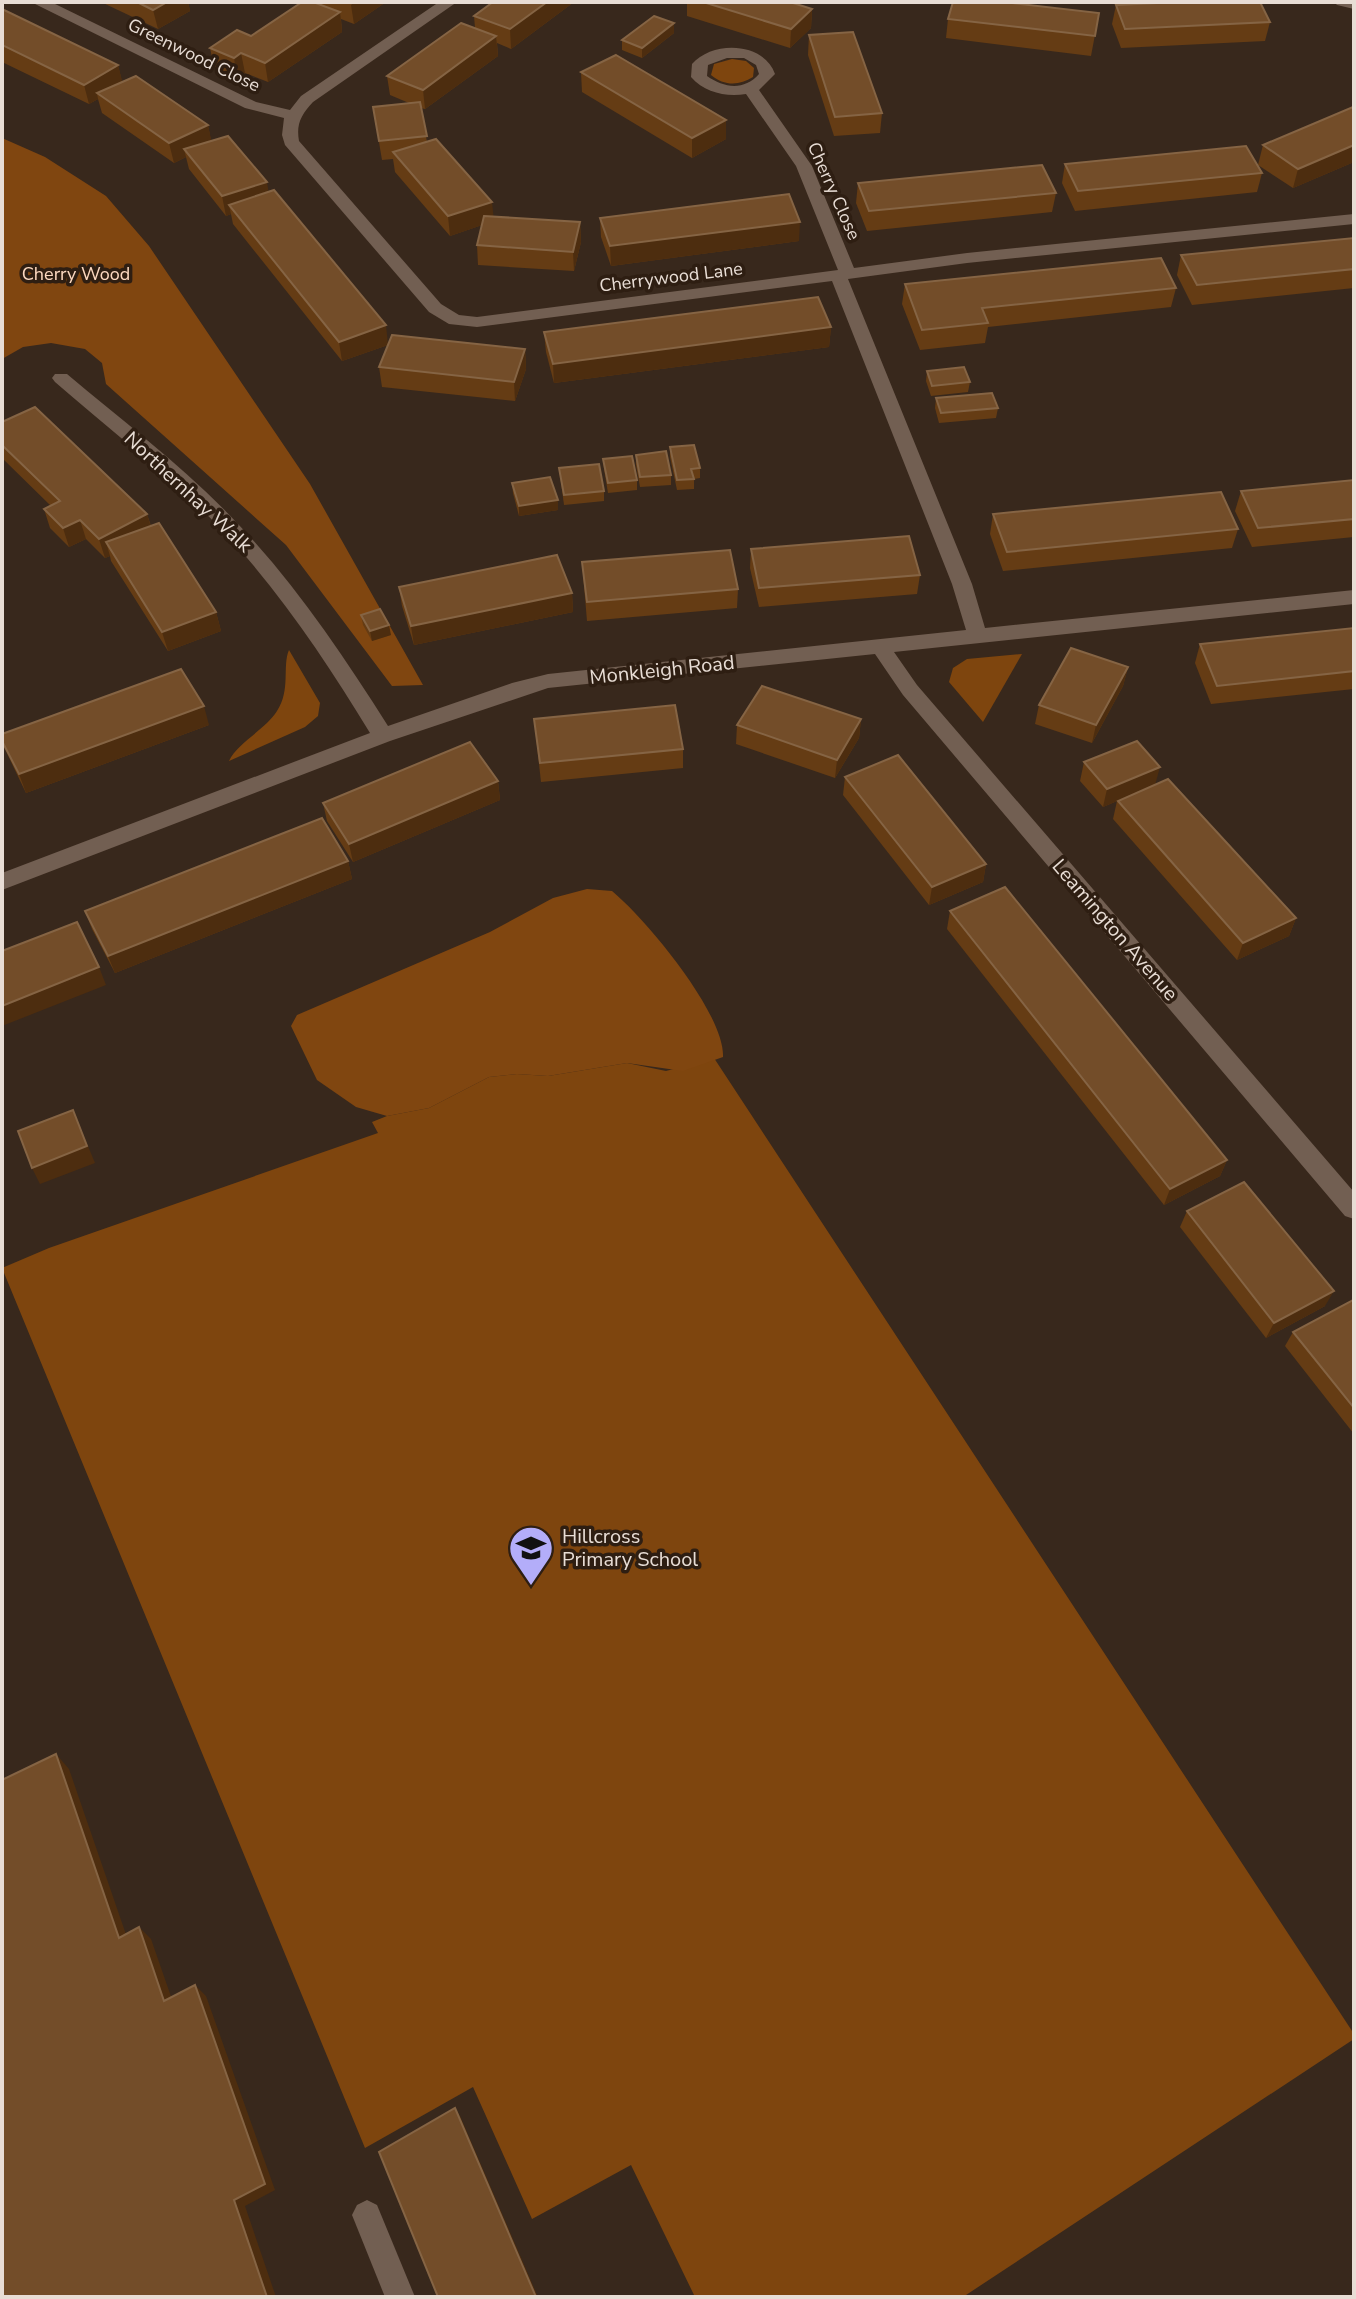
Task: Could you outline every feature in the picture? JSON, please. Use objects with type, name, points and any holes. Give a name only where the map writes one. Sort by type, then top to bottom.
[{"type":"street","name":"Greenwood Close","points":[[39,2],[251,105],[292,115]]},
{"type":"street","points":[[292,115],[307,99],[449,2]]},
{"type":"street","points":[[1342,2],[1354,4]]},
{"type":"street","name":"Cherry Close","points":[[750,88],[804,166],[843,275]]},
{"type":"street","name":"Cherrywood Lane","points":[[292,115],[288,128],[291,142],[435,308],[455,320],[477,322],[967,258],[1354,219]]},
{"type":"street","points":[[843,275],[962,584],[978,637]]},
{"type":"street","name":"Northernhay Walk","points":[[61,378],[209,507],[251,550],[313,632],[383,736]]},
{"type":"street","name":"Monkleigh Road","points":[[2,882],[383,736],[519,688],[548,681],[1354,597]]},
{"type":"street","name":"Leamington Avenue","points":[[881,648],[910,690],[1354,1209]]},
{"type":"lane","points":[[367,2215],[400,2297]]},
{"type":"shaded area","points":[[732,59],[746,61],[754,68],[753,77],[732,84],[711,75],[714,64]]},
{"type":"shaded area","points":[[289,650],[320,703],[318,716],[305,727],[229,761],[238,748],[277,711],[284,695]]},
{"type":"shaded area","points":[[1022,654],[983,722],[949,682],[953,668],[967,659]]},
{"type":"shaded area","name":"Hillcross Primary School","points":[[714,1058],[1354,2034],[1354,2039],[963,2297],[695,2297],[631,2165],[532,2219],[473,2087],[365,2148],[2,1268],[49,1248],[378,1133],[372,1122],[429,1108],[489,1077],[517,1074],[548,1076],[627,1063],[666,1071]]},
{"type":"green space","name":"Cherry Wood","points":[[2,138],[45,157],[106,196],[149,246],[310,484],[423,685],[392,686],[286,545],[106,384],[102,363],[85,349],[51,343],[23,347],[2,359]]},
{"type":"green space","points":[[587,889],[612,891],[663,944],[711,1017],[723,1057],[683,1071],[627,1063],[548,1076],[517,1074],[489,1077],[429,1108],[387,1116],[356,1107],[317,1080],[291,1026],[297,1015],[490,932],[553,898]]},
{"type":"building","points":[[137,2],[167,2],[153,10]]},
{"type":"building","points":[[302,2],[313,2],[340,12],[265,63],[241,53],[234,58],[210,48],[237,30],[251,36]]},
{"type":"building","points":[[493,2],[547,2],[510,29],[474,16]]},
{"type":"building","points":[[703,2],[790,2],[812,9],[791,29]]},
{"type":"building","points":[[953,2],[1004,2],[1099,13],[1095,36],[948,19]]},
{"type":"building","points":[[1260,2],[1270,22],[1125,29],[1116,5]]},
{"type":"building","points":[[2,9],[118,65],[84,85],[2,45]]},
{"type":"building","points":[[654,16],[674,23],[642,48],[622,40]]},
{"type":"building","points":[[461,23],[496,36],[423,90],[387,76]]},
{"type":"building","points":[[853,32],[882,113],[835,117],[809,35]]},
{"type":"building","points":[[616,55],[726,120],[692,138],[581,72]]},
{"type":"building","points":[[136,76],[208,125],[169,143],[97,93]]},
{"type":"building","points":[[420,102],[427,136],[379,141],[373,107]]},
{"type":"building","points":[[1353,107],[1354,145],[1298,169],[1263,145]]},
{"type":"building","points":[[228,136],[267,182],[222,196],[184,149]]},
{"type":"building","points":[[436,139],[492,202],[448,216],[393,152]]},
{"type":"building","points":[[1246,146],[1262,173],[1078,191],[1065,164]]},
{"type":"building","points":[[1042,165],[1056,193],[869,211],[858,183]]},
{"type":"building","points":[[274,190],[386,325],[339,342],[229,205]]},
{"type":"building","points":[[789,194],[800,222],[610,246],[600,218]]},
{"type":"building","points":[[484,216],[580,222],[573,252],[477,245]]},
{"type":"building","points":[[1354,238],[1354,269],[1197,285],[1181,255]]},
{"type":"building","points":[[1161,258],[1176,288],[982,308],[988,323],[922,330],[905,284]]},
{"type":"building","points":[[818,297],[831,327],[553,364],[544,332]]},
{"type":"building","points":[[392,335],[525,349],[514,382],[379,367]]},
{"type":"building","points":[[964,367],[970,382],[932,386],[927,371]]},
{"type":"building","points":[[992,393],[998,408],[941,413],[936,398]]},
{"type":"building","points":[[35,407],[147,514],[99,539],[80,520],[63,528],[44,509],[60,501],[2,445],[2,422]]},
{"type":"building","points":[[694,445],[700,468],[691,469],[694,479],[677,480],[670,447]]},
{"type":"building","points":[[666,451],[671,475],[640,477],[636,455]]},
{"type":"building","points":[[632,456],[637,480],[608,483],[603,459]]},
{"type":"building","points":[[599,464],[604,491],[564,495],[559,468]]},
{"type":"building","points":[[550,477],[558,500],[519,506],[512,483]]},
{"type":"building","points":[[1354,480],[1354,519],[1258,528],[1241,491]]},
{"type":"building","points":[[1221,492],[1238,529],[1007,552],[993,514]]},
{"type":"building","points":[[159,523],[216,612],[162,632],[106,542]]},
{"type":"building","points":[[909,536],[920,575],[759,588],[751,549]]},
{"type":"building","points":[[730,550],[738,589],[587,602],[582,562]]},
{"type":"building","points":[[557,555],[572,593],[411,626],[399,587]]},
{"type":"building","points":[[380,609],[389,625],[370,631],[361,615]]},
{"type":"building","points":[[1354,628],[1354,671],[1217,686],[1200,644]]},
{"type":"building","points":[[1071,648],[1128,667],[1096,725],[1039,705]]},
{"type":"building","points":[[181,669],[204,706],[19,774],[2,741],[2,734]]},
{"type":"building","points":[[762,686],[861,719],[837,760],[737,725]]},
{"type":"building","points":[[675,705],[683,749],[540,763],[534,719]]},
{"type":"building","points":[[1137,741],[1160,767],[1107,789],[1084,762]]},
{"type":"building","points":[[470,742],[498,781],[349,844],[323,803]]},
{"type":"building","points":[[898,755],[986,864],[932,887],[845,777]]},
{"type":"building","points":[[1168,779],[1296,918],[1243,943],[1118,801]]},
{"type":"building","points":[[322,818],[348,861],[108,956],[85,911]]},
{"type":"building","points":[[1005,887],[1227,1160],[1170,1189],[950,911]]},
{"type":"building","points":[[77,922],[99,967],[2,1006],[2,951]]},
{"type":"building","points":[[73,1110],[87,1146],[32,1168],[18,1131]]},
{"type":"building","points":[[1244,1182],[1334,1291],[1274,1323],[1187,1211]]},
{"type":"building","points":[[1354,1302],[1354,1408],[1293,1332]]},
{"type":"building","points":[[56,1754],[119,1938],[139,1927],[164,2001],[195,1985],[265,2184],[234,2200],[267,2297],[2,2297],[2,1780]]},
{"type":"building","points":[[455,2108],[536,2297],[438,2297],[379,2152]]},
{"type":"place","name":"Hillcross Primary School","points":[[531,1587]]}]
